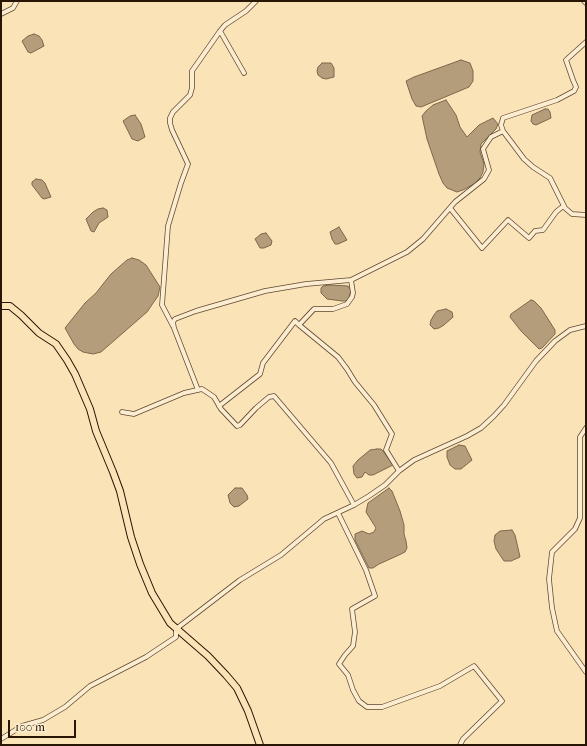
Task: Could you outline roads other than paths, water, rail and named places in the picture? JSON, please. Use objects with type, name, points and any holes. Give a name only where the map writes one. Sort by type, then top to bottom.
[{"type":"main road","points":[[1,306],[10,306],[39,333],[56,344],[67,360],[75,374],[90,409],[96,431],[120,491],[131,537],[152,593],[170,623],[208,656],[237,688],[248,711],[260,745]]},
{"type":"street","points":[[1,14],[13,8],[17,1]]},
{"type":"street","points":[[198,390],[174,328],[162,305],[168,226],[171,212],[188,164],[172,130],[170,118],[173,112],[190,95],[192,88],[192,71],[220,31],[225,25],[246,11],[256,1]]},
{"type":"street","points":[[220,31],[244,73]]},
{"type":"street","points":[[586,42],[566,60],[576,87],[574,91],[557,100],[503,118],[501,125],[503,131],[524,159],[550,178],[564,207],[572,214],[586,215]]},
{"type":"street","points":[[174,328],[173,322],[175,319],[196,311],[265,291],[306,284],[351,280],[407,252],[423,239],[454,202],[484,179],[489,170],[483,149],[491,137],[503,131]]},
{"type":"street","points":[[450,208],[482,248],[508,220],[529,238],[535,232],[543,230],[548,221],[556,212],[564,207]]},
{"type":"street","points":[[299,325],[314,309],[333,309],[347,304],[353,293],[351,280]]},
{"type":"street","points":[[219,406],[260,374],[263,363],[295,321],[338,357],[355,382],[374,405],[392,434],[386,450],[399,471]]},
{"type":"street","points":[[1,739],[22,726],[43,720],[65,707],[90,686],[146,657],[176,637],[176,629],[240,580],[281,555],[324,519],[354,505],[385,485],[399,471],[414,460],[481,428],[504,405],[536,361],[555,340],[570,330],[586,326]]},
{"type":"street","points":[[122,412],[134,414],[184,393],[202,389],[214,397],[219,406],[237,426],[240,425],[269,397],[274,396],[331,463],[354,505]]},
{"type":"street","points":[[586,428],[580,437],[580,518],[575,530],[552,552],[549,579],[552,608],[557,632],[586,672]]},
{"type":"street","points":[[338,513],[366,570],[376,596],[352,609],[355,632],[353,646],[339,664],[348,675],[353,690],[359,701],[366,706],[382,707],[440,686],[474,666],[502,701],[463,739],[460,745]]}]
